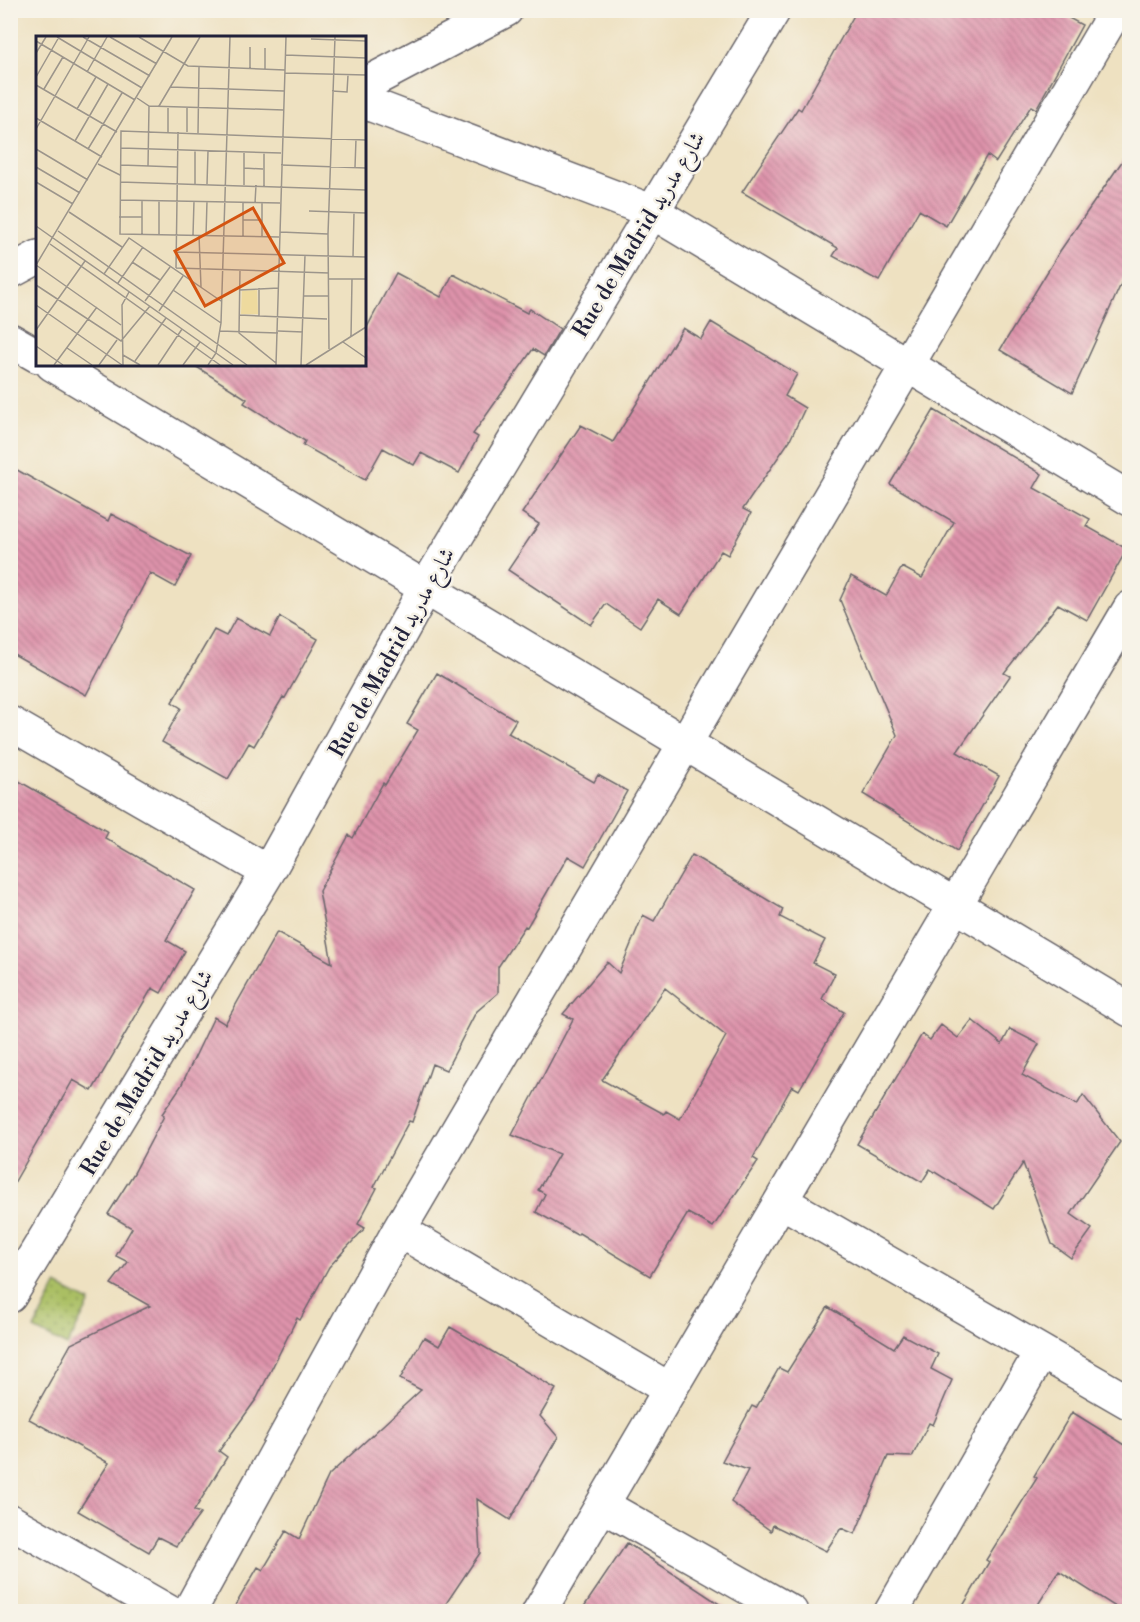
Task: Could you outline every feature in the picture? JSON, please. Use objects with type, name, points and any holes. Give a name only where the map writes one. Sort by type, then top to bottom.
[{"type":"street","points":[[366,84],[506,10]]},
{"type":"street","name":"Rue de Madrid شارع مدريد","points":[[10,1296],[268,872],[425,589],[774,10]]},
{"type":"street","points":[[189,1611],[399,1230],[1116,10]]},
{"type":"street","points":[[1123,10],[1130,14]]},
{"type":"street","points":[[366,103],[651,211],[909,364],[1130,499]]},
{"type":"street","points":[[10,272],[36,258]]},
{"type":"street","points":[[10,340],[36,355]]},
{"type":"street","points":[[55,366],[1130,1010]]},
{"type":"street","points":[[539,1611],[954,906],[1124,629]]},
{"type":"street","points":[[10,723],[268,872]]},
{"type":"street","points":[[780,1201],[1130,1403]]},
{"type":"street","points":[[399,1230],[669,1389]]},
{"type":"street","points":[[891,1611],[1041,1352]]},
{"type":"street","points":[[602,1505],[790,1611]]},
{"type":"street","points":[[10,1521],[169,1611]]},
{"type":"green space","points":[[56,1285],[90,1302],[67,1346],[34,1329]]},
{"type":"building","points":[[857,10],[1054,10],[1082,25],[1036,109],[1031,106],[996,162],[987,155],[946,226],[919,210],[879,281],[833,256],[838,248],[742,192],[798,108],[801,110]]},
{"type":"building","points":[[1130,150],[1130,264],[1072,393],[1000,350],[1060,251]]},
{"type":"building","points":[[396,273],[441,297],[453,274],[527,313],[530,309],[560,329],[544,356],[533,349],[473,434],[478,437],[459,473],[421,453],[414,465],[383,448],[365,480],[303,445],[305,441],[244,403],[247,399],[195,366],[366,366],[366,329]]},
{"type":"building","points":[[711,322],[797,374],[785,396],[805,408],[790,440],[743,509],[751,513],[728,555],[721,551],[681,614],[658,599],[640,627],[606,604],[591,625],[508,570],[539,524],[522,513],[581,425],[613,442],[683,328],[701,339]]},
{"type":"building","points":[[934,410],[1042,474],[1034,488],[1090,519],[1086,526],[1127,549],[1087,620],[1058,604],[1004,673],[1010,676],[957,752],[999,776],[957,851],[863,794],[897,735],[840,600],[851,576],[886,596],[902,567],[922,578],[954,522],[890,484]]},
{"type":"building","points":[[10,466],[108,521],[111,514],[191,556],[175,587],[150,573],[86,695],[10,652]]},
{"type":"building","points":[[280,617],[318,639],[285,698],[283,697],[254,746],[249,743],[228,779],[162,742],[181,708],[172,702],[214,630],[226,636],[236,618],[270,636]]},
{"type":"building","points":[[437,673],[516,720],[508,733],[594,782],[598,775],[627,791],[585,866],[568,856],[527,927],[525,926],[498,967],[498,993],[476,1012],[446,1070],[432,1064],[412,1122],[409,1121],[374,1187],[377,1188],[358,1224],[365,1228],[329,1267],[300,1320],[297,1318],[257,1398],[219,1451],[227,1457],[194,1511],[201,1513],[176,1546],[158,1537],[149,1552],[78,1511],[109,1463],[29,1419],[71,1344],[150,1306],[111,1284],[128,1262],[116,1256],[132,1228],[108,1214],[134,1173],[164,1116],[162,1114],[181,1086],[214,1017],[225,1024],[277,932],[332,963],[319,891],[349,835],[353,838],[383,783],[385,785],[418,730],[407,724]]},
{"type":"building","points":[[10,776],[108,832],[105,838],[195,890],[166,940],[185,951],[161,993],[152,988],[92,1091],[73,1080],[10,1190]]},
{"type":"building","points":[[692,855],[783,909],[780,917],[825,940],[813,963],[835,974],[822,999],[844,1012],[799,1090],[792,1086],[753,1158],[758,1161],[713,1227],[688,1213],[650,1276],[579,1233],[577,1235],[536,1212],[545,1194],[538,1190],[559,1154],[512,1135],[573,1019],[563,1014],[607,962],[619,973],[643,915],[654,921]],"holes":[[[665,988],[726,1036],[680,1119],[666,1111],[664,1114],[602,1080]]]},
{"type":"building","points":[[972,1020],[1002,1044],[1010,1029],[1039,1044],[1022,1075],[1077,1105],[1083,1095],[1120,1142],[1071,1214],[1092,1229],[1071,1258],[1052,1244],[1023,1163],[994,1209],[930,1169],[922,1182],[857,1144],[922,1034],[930,1040],[941,1025],[958,1038]]},
{"type":"building","points":[[828,1307],[894,1348],[903,1335],[938,1354],[931,1369],[952,1380],[933,1425],[929,1423],[912,1457],[888,1456],[855,1534],[841,1528],[826,1551],[773,1525],[771,1531],[731,1502],[748,1470],[722,1461],[752,1406],[756,1408],[779,1368],[787,1372]]},
{"type":"building","points":[[450,1327],[556,1389],[540,1416],[558,1437],[510,1520],[477,1499],[480,1553],[441,1611],[232,1611],[258,1567],[263,1570],[286,1531],[299,1539],[329,1475],[421,1390],[400,1379],[424,1337],[439,1346]]},
{"type":"building","points":[[1072,1412],[1130,1448],[1130,1611],[1122,1611],[1059,1571],[1034,1611],[960,1611],[989,1562],[986,1560],[1037,1478],[1034,1476]]},
{"type":"building","points":[[627,1543],[730,1611],[581,1611]]}]
